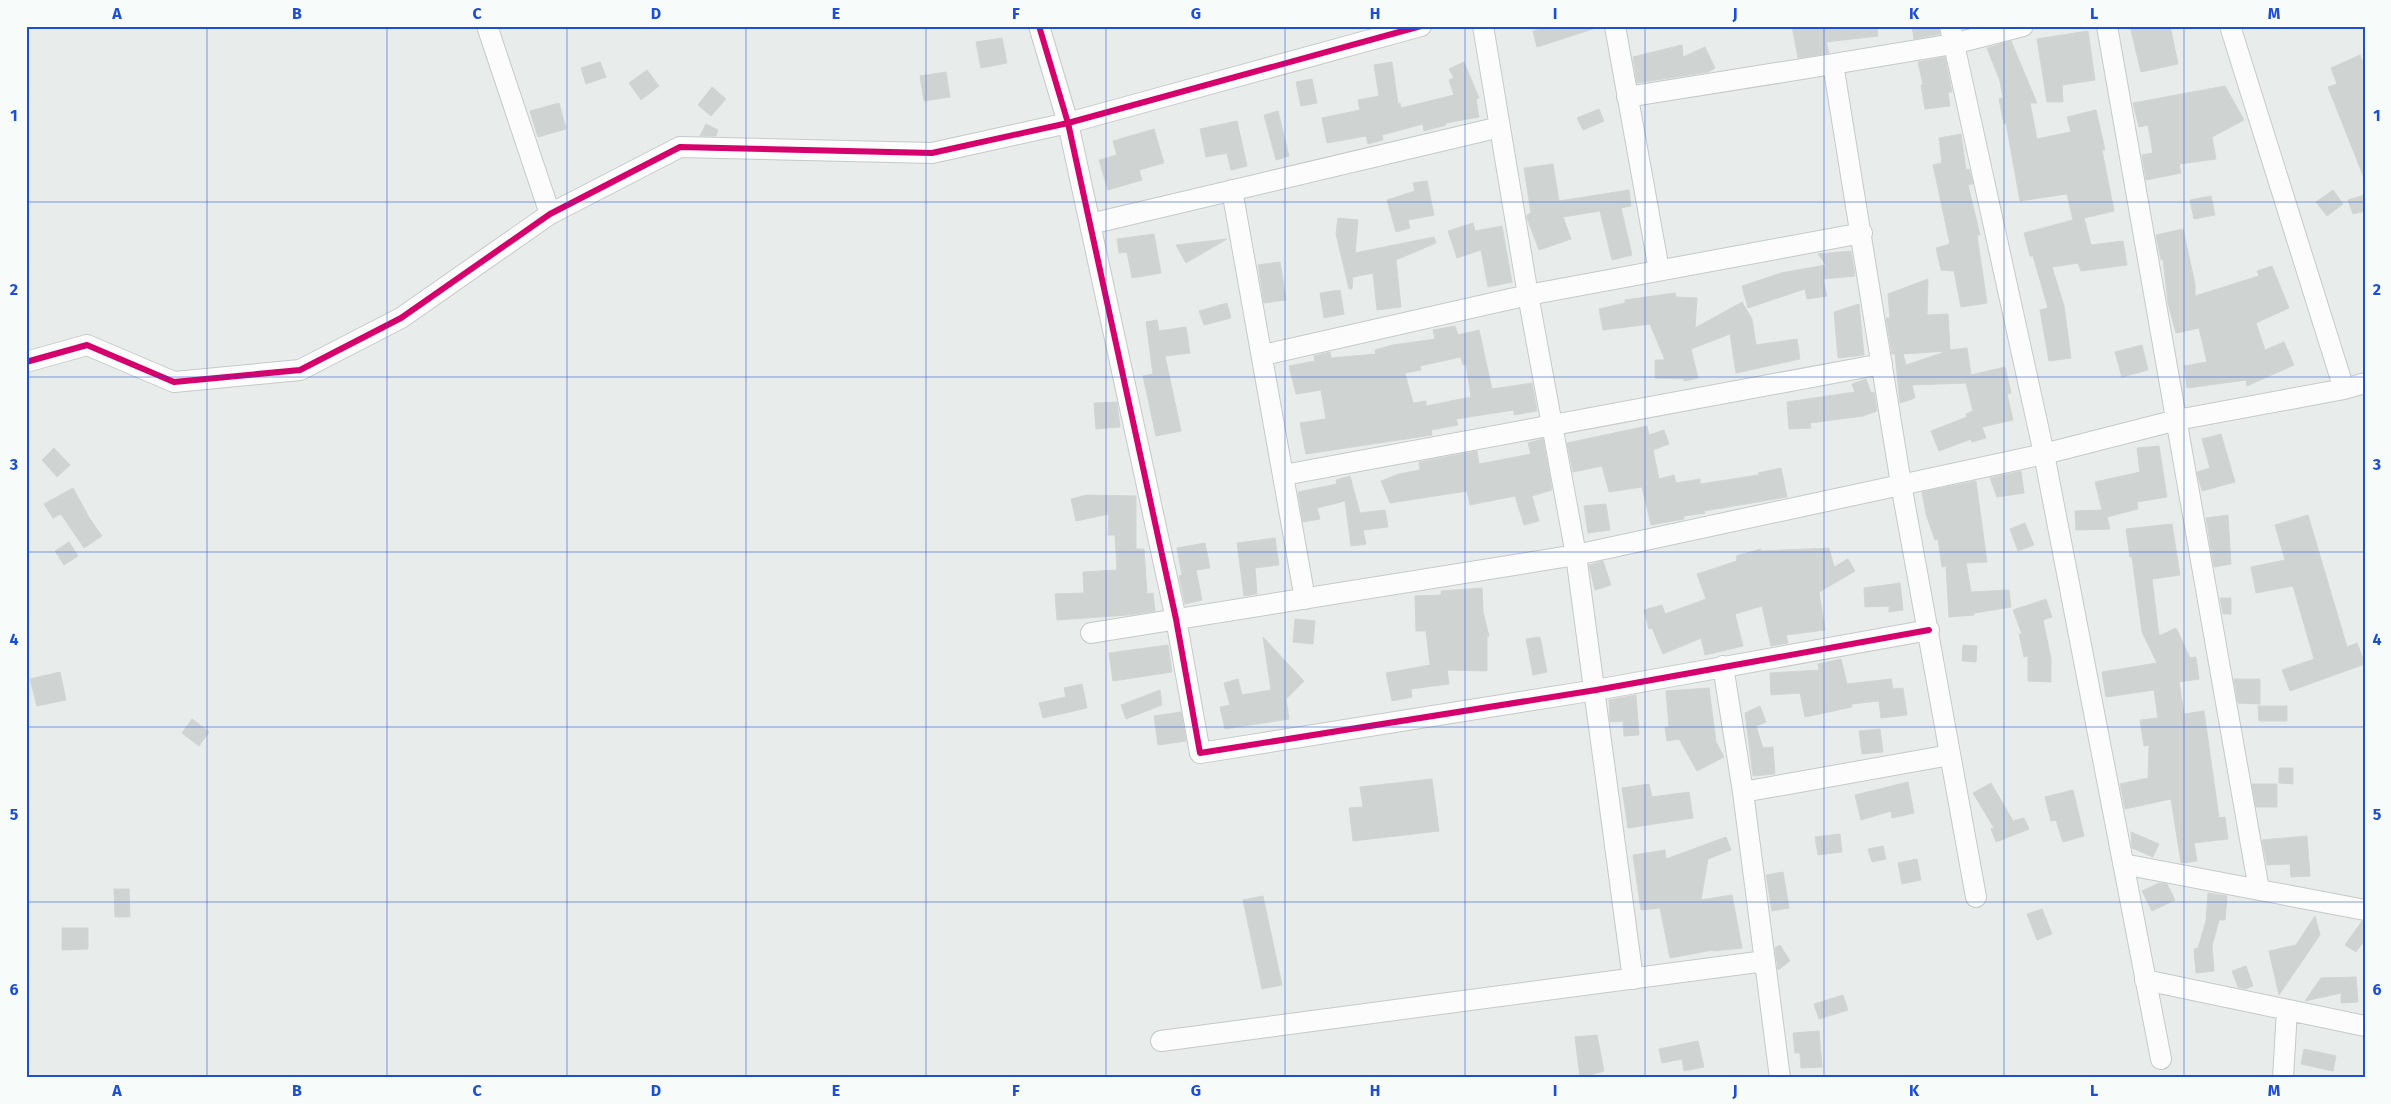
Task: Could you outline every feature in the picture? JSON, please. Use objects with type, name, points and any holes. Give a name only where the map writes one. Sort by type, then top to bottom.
[{"type":"street","points":[[487,26],[550,214]]},
{"type":"street","points":[[1039,26],[1068,123],[1176,619],[1200,753],[1596,690],[1929,630]]},
{"type":"street","points":[[26,362],[87,345],[174,382],[300,370],[401,318],[550,214],[680,147],[932,153],[1068,123],[1421,26]]},
{"type":"street","points":[[1483,26],[1528,295],[1576,555],[1596,690],[1633,979]]},
{"type":"street","points":[[1614,26],[1659,270]]},
{"type":"street","points":[[1628,97],[1833,64],[1952,35],[2023,26]]},
{"type":"street","points":[[2107,26],[2258,890]]},
{"type":"street","points":[[2230,26],[2344,390]]},
{"type":"street","points":[[1952,35],[2044,454],[2161,1059]]},
{"type":"street","points":[[1833,64],[1862,233],[1901,484],[1976,897]]},
{"type":"street","points":[[1090,224],[1500,127]]},
{"type":"street","points":[[1232,190],[1263,355],[1305,599]]},
{"type":"street","points":[[1263,355],[1528,295],[1862,233]]},
{"type":"street","points":[[1284,475],[1552,427],[1882,364]]},
{"type":"street","points":[[1091,633],[1576,555],[2044,454],[2177,420],[2344,390],[2365,383]]},
{"type":"street","points":[[1723,666],[1743,792],[1780,1078]]},
{"type":"street","points":[[1743,792],[1950,755]]},
{"type":"street","points":[[2123,864],[2365,910]]},
{"type":"street","points":[[1161,1040],[1765,961]]},
{"type":"street","points":[[2145,980],[2365,1026]]},
{"type":"street","points":[[2283,1078],[2287,1010]]},
{"type":"building","points":[[1552,26],[1592,26],[1593,29],[1537,47],[1533,31]]},
{"type":"building","points":[[1792,26],[1877,26],[1878,36],[1826,42],[1829,53],[1798,58]]},
{"type":"building","points":[[1912,26],[1938,26],[1940,34],[1914,39]]},
{"type":"building","points":[[2130,26],[2170,26],[2178,64],[2141,72]]},
{"type":"building","points":[[2088,31],[2095,80],[2062,85],[2063,102],[2047,102],[2037,39]]},
{"type":"building","points":[[1002,38],[1007,63],[981,68],[976,42]]},
{"type":"building","points":[[2011,41],[2037,103],[2030,103],[2037,139],[2071,132],[2067,117],[2096,110],[2105,150],[2102,150],[2114,211],[2084,218],[2091,245],[2123,241],[2127,265],[2081,271],[2078,263],[2052,267],[2064,306],[2071,358],[2049,361],[2040,310],[2048,308],[2033,256],[2030,256],[2024,233],[2073,220],[2067,194],[2020,201],[2006,123],[2004,124],[1999,99],[2003,98],[2000,81],[1987,48]]},
{"type":"building","points":[[1682,45],[1683,57],[1705,47],[1715,68],[1708,72],[1637,83],[1633,57]]},
{"type":"building","points":[[2360,55],[2365,66],[2364,178],[2328,87],[2337,84],[2331,68]]},
{"type":"building","points":[[1945,57],[1952,92],[1948,92],[1950,106],[1925,109],[1921,85],[1923,85],[1918,62]]},
{"type":"building","points":[[600,62],[606,77],[586,84],[581,68]]},
{"type":"building","points":[[1392,62],[1398,104],[1400,103],[1401,108],[1454,95],[1449,80],[1454,78],[1449,69],[1464,62],[1479,98],[1476,99],[1479,117],[1446,123],[1446,125],[1424,131],[1423,124],[1382,135],[1383,140],[1368,144],[1366,136],[1327,143],[1322,118],[1360,110],[1358,100],[1379,96],[1374,65]]},
{"type":"building","points":[[647,70],[659,86],[641,100],[629,83]]},
{"type":"building","points":[[946,72],[950,97],[924,101],[920,76]]},
{"type":"building","points":[[1312,79],[1317,103],[1301,106],[1296,82]]},
{"type":"building","points":[[2225,86],[2244,120],[2212,137],[2216,159],[2179,164],[2181,173],[2146,180],[2142,155],[2153,153],[2148,125],[2139,127],[2133,103]]},
{"type":"building","points":[[712,87],[726,99],[711,116],[698,105]]},
{"type":"building","points":[[559,103],[566,129],[538,137],[530,111]]},
{"type":"building","points":[[1599,109],[1604,121],[1583,130],[1577,118]]},
{"type":"building","points":[[1278,111],[1289,156],[1276,160],[1264,115]]},
{"type":"building","points":[[1237,121],[1247,166],[1231,170],[1227,153],[1206,157],[1200,129]]},
{"type":"building","points":[[706,124],[718,130],[716,136],[700,136]]},
{"type":"building","points":[[1154,129],[1164,163],[1139,170],[1142,180],[1108,190],[1099,160],[1117,155],[1113,141]]},
{"type":"building","points":[[1961,134],[1966,170],[1969,169],[1973,184],[1968,185],[1980,235],[1977,235],[1987,303],[1961,307],[1954,271],[1941,270],[1936,248],[1950,244],[1933,165],[1942,163],[1939,138]]},
{"type":"building","points":[[1553,164],[1559,201],[1629,190],[1631,206],[1621,208],[1632,255],[1612,260],[1600,211],[1563,217],[1571,239],[1539,250],[1527,218],[1527,215],[1531,213],[1524,168]]},
{"type":"building","points":[[1427,181],[1434,215],[1408,220],[1410,228],[1396,232],[1387,200],[1415,191],[1413,183]]},
{"type":"building","points":[[2333,190],[2343,204],[2327,216],[2316,202]]},
{"type":"building","points":[[2365,195],[2365,211],[2353,214],[2348,200]]},
{"type":"building","points":[[2211,196],[2215,215],[2194,219],[2190,200]]},
{"type":"building","points":[[1338,218],[1358,220],[1355,253],[1434,237],[1436,243],[1396,260],[1401,307],[1377,310],[1373,273],[1353,277],[1352,289],[1349,289],[1336,234]]},
{"type":"building","points":[[1473,223],[1475,231],[1502,226],[1512,282],[1488,287],[1481,250],[1457,258],[1448,231]]},
{"type":"building","points":[[2183,229],[2195,284],[2195,296],[2259,276],[2257,271],[2272,266],[2289,308],[2256,323],[2265,350],[2284,342],[2294,365],[2247,386],[2246,380],[2187,388],[2184,366],[2207,362],[2199,328],[2176,333],[2168,303],[2163,259],[2161,260],[2156,235]]},
{"type":"building","points":[[1154,234],[1161,273],[1132,278],[1127,252],[1119,253],[1117,239]]},
{"type":"building","points":[[1227,239],[1186,263],[1176,245]]},
{"type":"building","points":[[1851,251],[1855,276],[1823,279],[1827,296],[1807,299],[1805,289],[1748,308],[1742,286],[1781,273],[1826,265],[1818,254]]},
{"type":"building","points":[[1280,262],[1286,300],[1264,303],[1258,265]]},
{"type":"building","points":[[1928,279],[1927,315],[1948,314],[1950,350],[1967,348],[1971,375],[2005,367],[2011,393],[2007,394],[2013,420],[1982,427],[1986,438],[1972,442],[1971,439],[1939,451],[1931,431],[1967,417],[1966,414],[1973,411],[1966,383],[1912,385],[1915,398],[1900,403],[1895,354],[1892,354],[1886,318],[1890,318],[1888,294]],"holes":[[[1942,351],[1942,353],[1906,365],[1903,354]]]},
{"type":"building","points":[[1340,290],[1344,314],[1324,318],[1320,293]]},
{"type":"building","points":[[1675,293],[1676,297],[1697,298],[1695,328],[1742,302],[1752,319],[1756,345],[1797,339],[1800,359],[1736,373],[1730,334],[1691,349],[1698,378],[1684,381],[1684,379],[1655,378],[1655,360],[1665,360],[1650,324],[1603,330],[1599,309],[1625,303],[1625,300]]},
{"type":"building","points":[[1227,303],[1231,318],[1204,325],[1199,311]]},
{"type":"building","points":[[1859,304],[1864,355],[1838,358],[1834,312]]},
{"type":"building","points":[[1157,320],[1159,331],[1186,327],[1190,353],[1165,356],[1181,431],[1156,436],[1143,376],[1153,374],[1146,322]]},
{"type":"building","points":[[1455,326],[1458,335],[1479,330],[1492,389],[1532,383],[1537,411],[1514,415],[1514,410],[1456,419],[1458,425],[1431,430],[1432,435],[1306,454],[1300,423],[1326,419],[1321,390],[1296,394],[1289,366],[1315,361],[1314,356],[1330,352],[1331,358],[1376,354],[1375,350],[1393,345],[1435,339],[1433,330]],"holes":[[[1461,357],[1463,365],[1466,364],[1471,397],[1426,406],[1426,401],[1413,403],[1405,373],[1421,370],[1420,366]]]},
{"type":"building","points":[[2142,345],[2148,370],[2122,377],[2115,352]]},
{"type":"building","points":[[1866,379],[1871,393],[1874,392],[1877,411],[1863,416],[1810,423],[1811,428],[1789,429],[1787,402],[1855,392],[1852,384]]},
{"type":"building","points":[[1117,402],[1120,427],[1096,429],[1094,403]]},
{"type":"building","points":[[1647,426],[1649,435],[1664,430],[1669,444],[1653,450],[1659,479],[1674,475],[1676,483],[1700,479],[1700,484],[1759,475],[1758,473],[1781,468],[1787,497],[1704,511],[1705,513],[1684,516],[1684,519],[1651,525],[1642,487],[1609,492],[1602,466],[1573,472],[1567,443]]},
{"type":"building","points":[[2221,434],[2235,482],[2202,491],[2197,472],[2210,468],[2202,439]]},
{"type":"building","points":[[1543,439],[1552,490],[1532,496],[1539,521],[1524,525],[1515,496],[1470,505],[1467,491],[1390,503],[1381,481],[1399,474],[1420,470],[1419,462],[1477,451],[1479,464],[1531,454],[1528,443]]},
{"type":"building","points":[[2159,446],[2167,497],[2137,502],[2138,509],[2107,517],[2110,529],[2076,530],[2075,511],[2102,510],[2095,482],[2140,472],[2137,448]]},
{"type":"building","points":[[54,448],[70,465],[57,477],[42,460]]},
{"type":"building","points":[[2021,471],[2024,493],[1997,497],[1990,478]]},
{"type":"building","points":[[1350,476],[1360,513],[1385,510],[1388,527],[1363,530],[1366,544],[1351,546],[1345,501],[1317,508],[1320,519],[1303,522],[1298,492],[1337,484],[1336,480]]},
{"type":"building","points":[[1976,481],[1987,562],[1966,563],[1971,592],[2009,590],[2011,607],[1974,613],[1974,615],[1949,617],[1946,566],[1942,567],[1938,539],[1935,540],[1926,514],[1922,492]]},
{"type":"building","points":[[73,488],[102,536],[84,548],[61,514],[53,518],[44,504]]},
{"type":"building","points":[[1087,495],[1136,496],[1136,549],[1144,549],[1147,594],[1153,593],[1155,611],[1128,615],[1057,620],[1055,594],[1084,593],[1083,572],[1117,570],[1115,535],[1108,535],[1109,514],[1076,521],[1071,499]]},
{"type":"building","points":[[1606,504],[1610,530],[1588,533],[1584,506]]},
{"type":"building","points":[[2228,515],[2231,564],[2214,567],[2206,518]]},
{"type":"building","points":[[2308,515],[2347,647],[2357,643],[2365,664],[2290,691],[2282,670],[2314,659],[2293,586],[2256,593],[2251,567],[2285,560],[2275,525]]},
{"type":"building","points":[[2025,523],[2034,545],[2018,551],[2010,529]]},
{"type":"building","points":[[2172,524],[2180,575],[2152,579],[2159,636],[2176,628],[2190,658],[2196,657],[2199,679],[2179,682],[2184,714],[2204,711],[2219,818],[2225,817],[2228,839],[2194,843],[2197,861],[2181,863],[2171,799],[2125,809],[2120,784],[2148,778],[2149,745],[2144,746],[2140,720],[2158,718],[2154,690],[2106,697],[2102,672],[2157,663],[2142,632],[2132,557],[2130,557],[2126,529]]},
{"type":"building","points":[[1275,538],[1279,565],[1255,568],[1257,594],[1244,596],[1237,543]]},
{"type":"building","points":[[69,542],[78,556],[64,565],[55,551]]},
{"type":"building","points":[[1205,543],[1210,568],[1196,570],[1202,600],[1185,604],[1179,576],[1182,575],[1177,548]]},
{"type":"building","points":[[1829,548],[1834,567],[1848,559],[1855,571],[1819,592],[1825,630],[1786,635],[1788,643],[1771,646],[1762,606],[1735,614],[1743,646],[1705,655],[1701,638],[1663,654],[1652,628],[1649,629],[1644,610],[1662,605],[1665,614],[1706,599],[1697,574],[1737,561],[1736,556],[1761,549],[1761,551]]},
{"type":"building","points":[[1603,561],[1611,585],[1595,590],[1589,565]]},
{"type":"building","points":[[1900,583],[1903,610],[1889,612],[1889,606],[1865,607],[1864,588]]},
{"type":"building","points":[[1482,588],[1483,612],[1489,636],[1487,637],[1487,671],[1447,670],[1449,684],[1411,689],[1412,697],[1392,701],[1386,673],[1430,665],[1426,631],[1416,631],[1415,596],[1441,595],[1441,591]]},
{"type":"building","points":[[2220,598],[2231,598],[2231,614],[2223,614]]},
{"type":"building","points":[[2046,599],[2052,617],[2043,620],[2051,659],[2051,682],[2028,681],[2028,656],[2024,657],[2019,634],[2022,634],[2013,610]]},
{"type":"building","points":[[1295,619],[1315,621],[1313,644],[1293,642]]},
{"type":"building","points":[[1263,637],[1304,681],[1286,699],[1289,719],[1225,729],[1220,707],[1230,705],[1224,683],[1238,679],[1242,695],[1271,690]]},
{"type":"building","points":[[1540,637],[1547,672],[1533,675],[1526,639]]},
{"type":"building","points":[[1168,645],[1172,672],[1113,681],[1109,653]]},
{"type":"building","points":[[1963,645],[1977,646],[1976,662],[1962,661]]},
{"type":"building","points":[[1841,659],[1847,684],[1891,679],[1893,689],[1903,688],[1907,715],[1881,718],[1879,701],[1851,704],[1852,707],[1805,717],[1800,693],[1771,695],[1770,673],[1819,670],[1818,664]]},
{"type":"building","points":[[60,672],[66,700],[37,706],[30,679]]},
{"type":"building","points":[[2234,679],[2260,679],[2260,704],[2238,703]]},
{"type":"building","points":[[1082,684],[1087,708],[1043,718],[1039,703],[1066,697],[1064,688]]},
{"type":"building","points":[[1709,688],[1716,742],[1724,757],[1697,771],[1679,739],[1667,741],[1665,727],[1669,727],[1666,691]]},
{"type":"building","points":[[1160,690],[1162,705],[1126,719],[1121,705]]},
{"type":"building","points":[[1636,695],[1639,735],[1624,736],[1623,721],[1610,722],[1609,700]]},
{"type":"building","points":[[1760,706],[1766,722],[1756,726],[1763,748],[1773,747],[1775,774],[1753,776],[1745,713]]},
{"type":"building","points":[[2258,706],[2287,706],[2287,721],[2259,721]]},
{"type":"building","points":[[1181,712],[1186,741],[1158,745],[1154,716]]},
{"type":"building","points":[[192,719],[209,732],[199,746],[182,733]]},
{"type":"building","points":[[1880,729],[1883,752],[1862,754],[1859,731]]},
{"type":"building","points":[[2279,768],[2293,768],[2293,784],[2279,783]]},
{"type":"building","points":[[1432,779],[1439,831],[1353,841],[1349,808],[1363,807],[1360,787]]},
{"type":"building","points":[[1908,782],[1914,813],[1892,818],[1891,811],[1861,820],[1855,795]]},
{"type":"building","points":[[1991,783],[2013,821],[2024,818],[2029,829],[1996,842],[1991,829],[1994,828],[1973,793]]},
{"type":"building","points":[[1649,784],[1652,797],[1689,792],[1693,818],[1628,828],[1622,788]]},
{"type":"building","points":[[2252,784],[2277,784],[2277,807],[2256,807]]},
{"type":"building","points":[[2073,790],[2084,836],[2063,842],[2056,820],[2051,821],[2045,797]]},
{"type":"building","points":[[2131,832],[2159,844],[2153,857],[2132,848]]},
{"type":"building","points":[[1840,834],[1842,852],[1818,855],[1815,837]]},
{"type":"building","points":[[2307,836],[2310,876],[2291,877],[2290,864],[2267,865],[2262,840]]},
{"type":"building","points":[[1726,837],[1731,850],[1708,859],[1701,900],[1732,895],[1742,948],[1713,950],[1670,958],[1660,908],[1641,910],[1633,855],[1665,850],[1666,859]]},
{"type":"building","points":[[1883,846],[1886,859],[1872,862],[1868,849]]},
{"type":"building","points":[[1917,859],[1921,880],[1902,884],[1898,863]]},
{"type":"building","points":[[1783,872],[1789,908],[1772,911],[1766,875]]},
{"type":"building","points":[[2159,883],[2167,884],[2175,900],[2152,911],[2142,891]]},
{"type":"building","points":[[114,889],[129,889],[130,917],[115,917]]},
{"type":"building","points":[[2208,893],[2227,896],[2225,920],[2219,920],[2212,946],[2214,971],[2196,973],[2194,949],[2198,948],[2206,921]]},
{"type":"building","points":[[1263,896],[1282,985],[1262,989],[1243,900]]},
{"type":"building","points":[[2042,909],[2052,934],[2037,940],[2027,914]]},
{"type":"building","points":[[2315,916],[2320,935],[2279,995],[2269,951],[2296,945]]},
{"type":"building","points":[[2362,921],[2365,922],[2365,940],[2356,952],[2345,945]]},
{"type":"building","points":[[62,928],[88,928],[88,949],[62,950]]},
{"type":"building","points":[[1780,945],[1790,961],[1778,970],[1775,948]]},
{"type":"building","points":[[2246,966],[2253,986],[2245,989],[2238,987],[2232,971]]},
{"type":"building","points":[[2356,977],[2358,1002],[2341,1003],[2341,993],[2305,1001],[2321,978]]},
{"type":"building","points":[[1843,995],[1848,1010],[1819,1019],[1814,1004]]},
{"type":"building","points":[[1819,1031],[1822,1067],[1801,1068],[1800,1053],[1795,1053],[1793,1033]]},
{"type":"building","points":[[1597,1035],[1604,1071],[1580,1078],[1575,1037]]},
{"type":"building","points":[[1698,1041],[1704,1067],[1684,1071],[1682,1059],[1662,1063],[1659,1049]]},
{"type":"building","points":[[2304,1049],[2336,1056],[2333,1071],[2301,1064]]},
{"type":"cycle path","points":[[1039,26],[1068,123],[1176,619],[1200,753],[1596,690],[1929,630]]},
{"type":"cycle path","points":[[26,362],[87,345],[174,382],[300,370],[401,318],[550,214],[680,147],[932,153],[1068,123],[1421,26]]}]
